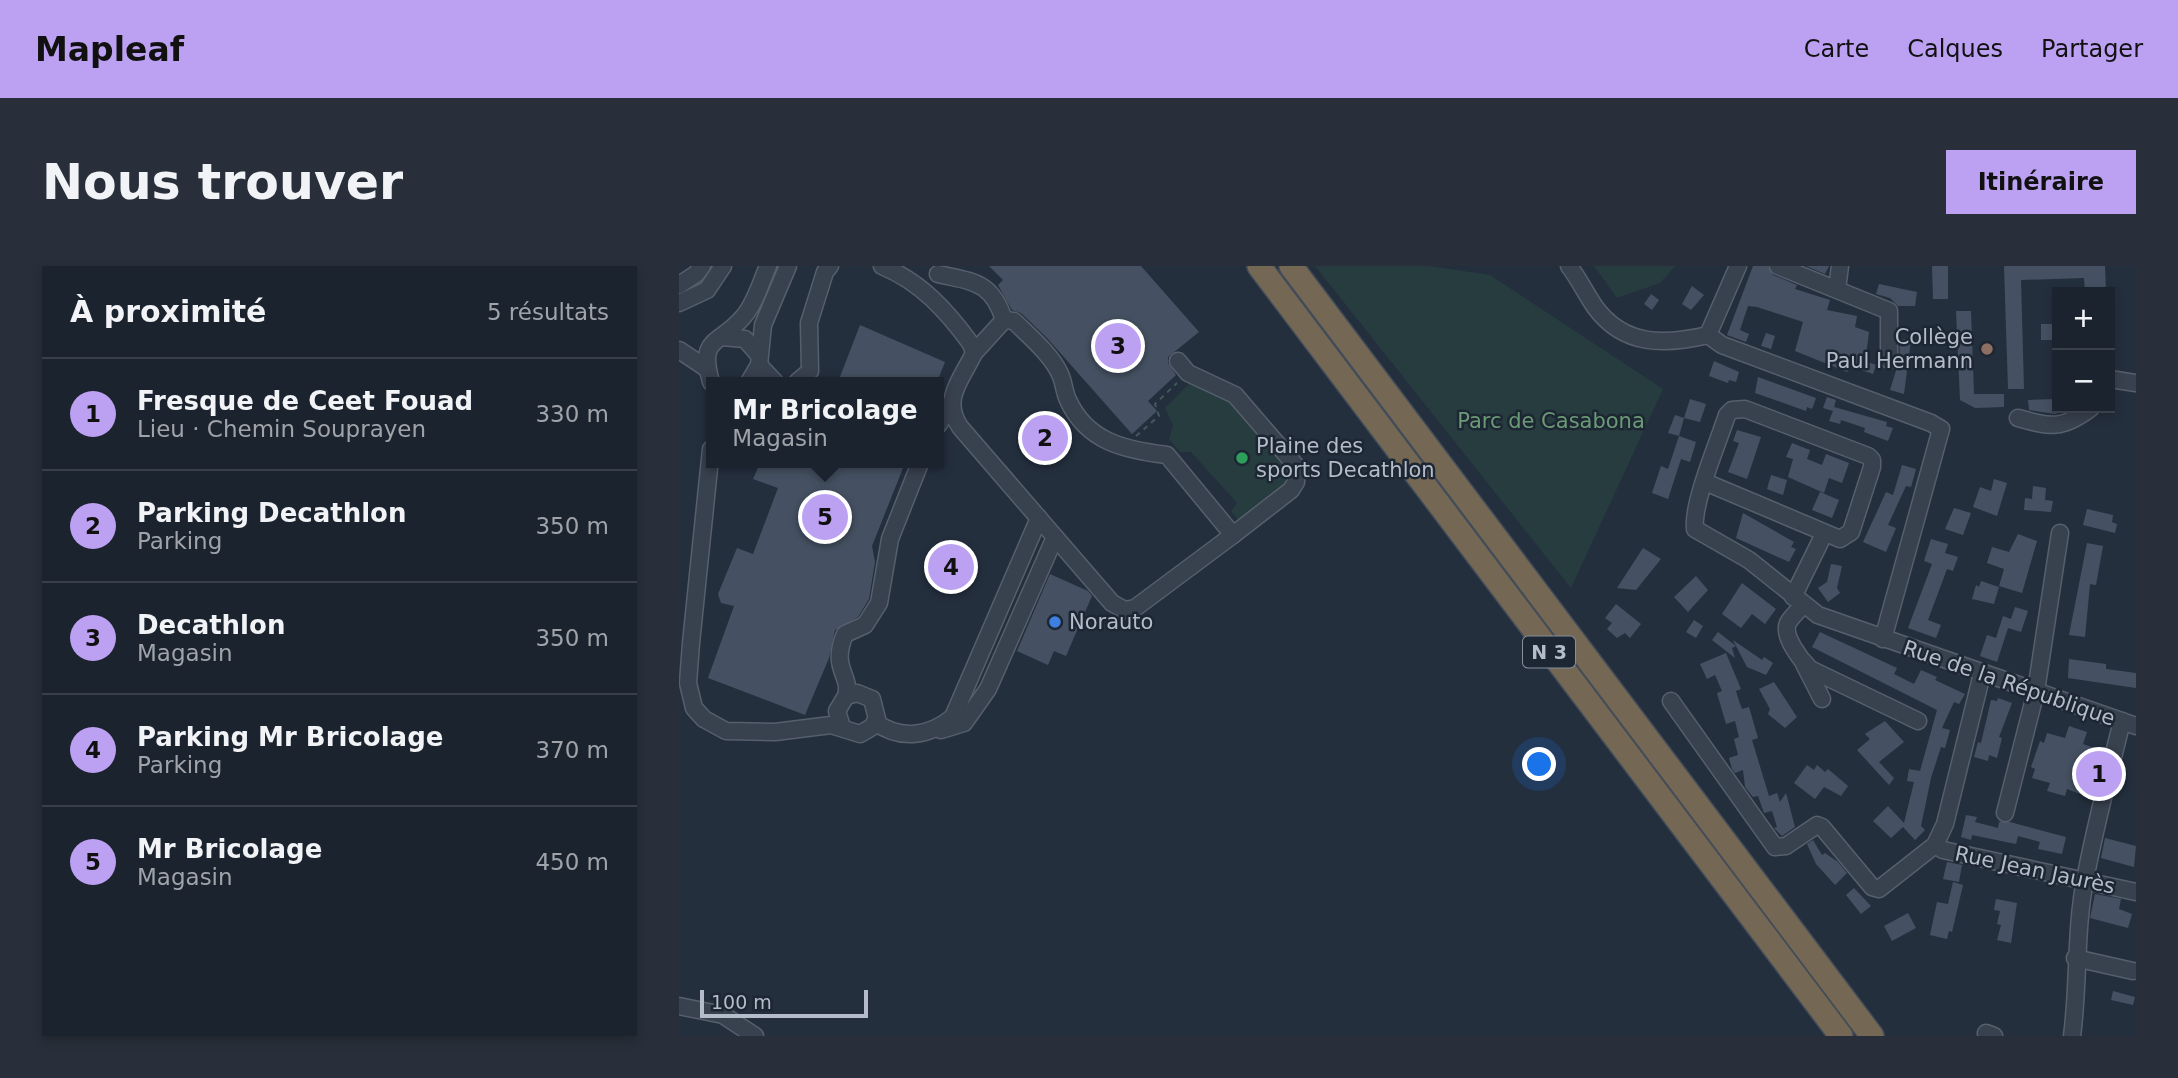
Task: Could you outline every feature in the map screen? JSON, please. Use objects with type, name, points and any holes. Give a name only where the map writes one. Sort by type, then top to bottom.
[{"type":"highway","name":"N 3","points":[[1259,266],[1841,1036]]},
{"type":"highway","name":"N 3","points":[[1291,266],[1872,1036]]},
{"type":"highway","name":"N 3","points":[[1300,266],[1340,333]]},
{"type":"street","points":[[679,285],[696,274],[702,266]]},
{"type":"street","points":[[679,303],[707,290],[723,266]]},
{"type":"street","points":[[711,377],[705,358],[716,342],[745,315],[768,266]]},
{"type":"street","points":[[751,377],[758,360],[763,325],[788,266]]},
{"type":"street","points":[[803,377],[810,371],[809,323],[825,272],[831,266]]},
{"type":"street","points":[[882,266],[912,282],[932,297],[964,335],[974,353]]},
{"type":"street","points":[[1569,266],[1597,309],[1620,331],[1653,343],[1708,335],[1722,345],[1941,429],[1883,639]]},
{"type":"street","points":[[1708,335],[1738,266]]},
{"type":"street","points":[[1778,266],[1889,311],[1889,360]]},
{"type":"street","points":[[1837,289],[1839,266]]},
{"type":"street","points":[[938,274],[966,279],[982,286],[994,295],[1004,320]]},
{"type":"street","points":[[944,415],[974,353],[1004,320]]},
{"type":"street","points":[[1004,320],[1014,321],[1061,375],[1068,401],[1081,422],[1099,438],[1131,450],[1167,455],[1233,535]]},
{"type":"street","points":[[679,349],[745,339],[771,377]]},
{"type":"street","points":[[679,349],[710,377]]},
{"type":"street","points":[[951,403],[954,418],[964,433],[1112,603],[1125,610],[1135,608],[1233,535],[1291,490],[1296,482],[1297,467],[1235,395],[1183,367]]},
{"type":"street","points":[[1738,408],[1868,456],[1872,460],[1851,532],[1840,539],[1824,534],[1706,482],[1727,415],[1738,408]]},
{"type":"street","points":[[2018,418],[2045,426],[2061,426],[2084,413]]},
{"type":"street","points":[[709,468],[691,643],[689,696],[704,719],[726,731],[775,732],[842,727],[860,734],[876,722],[877,708],[872,699],[857,693],[842,701],[827,723],[817,727]]},
{"type":"street","points":[[842,727],[837,716],[847,684],[838,657],[842,643],[845,634],[865,625],[879,603],[890,539],[919,468]]},
{"type":"street","name":"Rue de la République","points":[[1706,482],[1694,520],[1695,530],[1749,560],[1818,615],[2129,724]]},
{"type":"street","points":[[938,730],[953,717],[1039,518]]},
{"type":"street","points":[[2005,813],[2036,691],[2060,533]]},
{"type":"street","points":[[1822,699],[1787,631],[1824,534]]},
{"type":"street","points":[[876,722],[894,734],[938,730],[964,723],[988,689],[1055,537]]},
{"type":"street","points":[[1803,662],[1918,721]]},
{"type":"street","points":[[1671,701],[1775,847],[1786,846],[1817,825],[1822,827],[1872,887],[1879,889],[1935,845],[1945,824],[1982,674]]},
{"type":"street","points":[[2072,1036],[2077,998],[2075,958],[2085,880],[2129,724]]},
{"type":"street","name":"Rue Jean Jaurès","points":[[1935,845],[1943,850],[2136,892]]},
{"type":"street","points":[[2075,958],[2133,971]]},
{"type":"street","points":[[679,1006],[723,1016],[755,1036]]},
{"type":"path","points":[[1131,450],[1134,438],[1159,416],[1155,404],[1183,367]]},
{"type":"green space","name":"Parc de Casabona","points":[[1315,266],[1429,266],[1490,275],[1663,389],[1571,588]]},
{"type":"green space","points":[[1594,266],[1675,266],[1660,283],[1617,298]]},
{"type":"green space","name":"Plaine des sports Decathlon","points":[[1193,380],[1227,395],[1300,474],[1241,523],[1231,511],[1237,503],[1191,452],[1180,452],[1169,439],[1173,425],[1165,408]]},
{"type":"building","points":[[989,266],[1141,266],[1199,332],[1168,357],[1168,363],[1176,375],[1148,401],[1157,411],[1132,434],[1047,338],[1021,313],[1012,310],[998,285],[1003,280]]},
{"type":"building","points":[[1753,266],[1768,266],[1773,275],[1797,285],[1795,289],[1830,300],[1827,310],[1857,316],[1855,327],[1869,332],[1866,356],[1870,357],[1868,362],[1876,365],[1873,374],[1853,367],[1847,372],[1795,351],[1803,322],[1757,307],[1748,306],[1740,330],[1749,334],[1746,342],[1727,335]]},
{"type":"building","points":[[1806,266],[1829,266],[1825,274]]},
{"type":"building","points":[[1932,266],[1948,266],[1948,299],[1933,299]]},
{"type":"building","points":[[2004,266],[2105,266],[2106,287],[2085,287],[2084,278],[2021,280],[2024,389],[2008,389]]},
{"type":"building","points":[[1879,284],[1917,292],[1915,306],[1898,306],[1890,298],[1876,294]]},
{"type":"building","points":[[1692,286],[1704,295],[1691,310],[1682,304]]},
{"type":"building","points":[[1651,294],[1659,300],[1652,310],[1644,304]]},
{"type":"building","points":[[1956,311],[1971,311],[1974,394],[2004,394],[2004,407],[1975,408],[1960,400]]},
{"type":"building","points":[[2041,324],[2052,324],[2052,340],[2041,340]]},
{"type":"building","points":[[860,325],[945,362],[939,377],[840,377]]},
{"type":"building","points":[[1766,333],[1775,336],[1771,349],[1761,346]]},
{"type":"building","points":[[1900,339],[1911,340],[1904,394],[1890,390],[1899,361]]},
{"type":"building","points":[[1714,361],[1739,372],[1736,382],[1729,380],[1728,383],[1709,376]]},
{"type":"building","points":[[1758,377],[1816,398],[1812,409],[1807,407],[1806,411],[1755,393]]},
{"type":"building","points":[[1827,397],[1836,400],[1834,407],[1887,422],[1886,426],[1893,428],[1888,441],[1864,432],[1865,428],[1841,420],[1840,424],[1829,421],[1833,411],[1823,408]]},
{"type":"building","points":[[1690,399],[1706,404],[1700,422],[1684,418]]},
{"type":"building","points":[[2052,399],[2052,413],[2058,413],[2055,414],[2029,410],[2028,400]]},
{"type":"building","points":[[1675,415],[1684,418],[1679,436],[1668,433]]},
{"type":"building","points":[[1737,430],[1761,437],[1747,479],[1728,472],[1739,443],[1733,441]]},
{"type":"building","points":[[1679,436],[1696,442],[1690,462],[1681,459],[1668,499],[1652,493],[1661,466],[1668,469]]},
{"type":"building","points":[[1792,443],[1810,450],[1807,459],[1822,465],[1826,454],[1849,463],[1842,483],[1829,478],[1824,493],[1788,477],[1793,459],[1786,457]]},
{"type":"building","points":[[1902,465],[1916,469],[1911,487],[1906,486],[1888,525],[1896,528],[1886,552],[1863,542],[1886,492],[1893,495]]},
{"type":"building","points":[[758,468],[903,468],[872,546],[875,562],[869,599],[858,617],[835,630],[829,658],[805,715],[708,678],[734,606],[721,603],[718,594],[737,548],[753,554],[778,488],[753,479]]},
{"type":"building","points":[[1771,475],[1787,480],[1783,495],[1767,489]]},
{"type":"building","points":[[1994,479],[2007,483],[1997,516],[1973,507],[1980,487],[1991,491]]},
{"type":"building","points":[[2033,486],[2046,488],[2045,500],[2053,501],[2051,512],[2024,510],[2025,498],[2032,499]]},
{"type":"building","points":[[1820,492],[1839,500],[1832,518],[1812,510]]},
{"type":"building","points":[[1954,508],[1971,513],[1963,535],[1945,529]]},
{"type":"building","points":[[2087,509],[2113,515],[2112,522],[2117,524],[2115,533],[2083,525]]},
{"type":"building","points":[[1743,513],[1794,542],[1791,547],[1796,549],[1789,562],[1736,538]]},
{"type":"building","points":[[2018,534],[2037,541],[2022,593],[1999,586],[2004,569],[1987,563],[1992,547],[2009,552]]},
{"type":"building","points":[[1931,539],[1948,544],[1945,553],[1958,557],[1953,571],[1947,569],[1928,620],[1941,625],[1936,638],[1908,628],[1932,564],[1924,561]]},
{"type":"building","points":[[2087,543],[2103,546],[2096,585],[2090,584],[2085,637],[2069,635]]},
{"type":"building","points":[[1643,548],[1661,559],[1636,590],[1617,588]]},
{"type":"building","points":[[1831,564],[1842,566],[1837,588],[1840,593],[1828,602],[1818,588],[1827,582]]},
{"type":"building","name":"Norauto","points":[[1050,574],[1088,591],[1092,596],[1066,656],[1054,651],[1048,665],[1017,651]]},
{"type":"building","points":[[1696,576],[1708,590],[1688,612],[1674,597]]},
{"type":"building","points":[[1981,581],[1999,587],[1994,604],[1972,599],[1976,585],[1979,587]]},
{"type":"building","points":[[1742,583],[1776,609],[1765,624],[1752,614],[1741,628],[1722,614]]},
{"type":"building","points":[[1616,604],[1641,624],[1630,638],[1625,633],[1617,638],[1607,629],[1612,623],[1605,618]]},
{"type":"building","points":[[2015,607],[2028,611],[2021,632],[2008,628],[1997,662],[1980,656],[1987,635],[1996,638],[2003,616],[2011,619]]},
{"type":"building","points":[[1694,620],[1703,626],[1696,638],[1686,632]]},
{"type":"building","points":[[1718,632],[1736,646],[1732,648],[1735,658],[1712,640]]},
{"type":"building","points":[[1820,632],[1897,668],[1894,674],[1914,684],[1921,670],[1965,694],[1959,704],[1954,702],[1942,728],[1950,730],[1945,748],[1941,747],[1931,778],[1921,826],[1925,830],[1915,840],[1903,827],[1891,838],[1873,821],[1888,806],[1904,823],[1914,782],[1907,781],[1909,769],[1920,771],[1937,710],[1812,647]]},
{"type":"building","points":[[1733,640],[1762,660],[1764,657],[1773,663],[1766,675],[1747,667]]},
{"type":"building","points":[[1726,653],[1741,689],[1736,691],[1742,709],[1749,707],[1758,738],[1752,740],[1769,796],[1777,793],[1780,802],[1786,793],[1795,827],[1782,836],[1774,828],[1777,827],[1772,811],[1764,813],[1758,796],[1753,797],[1745,787],[1743,770],[1735,773],[1732,769],[1729,758],[1738,755],[1734,739],[1739,737],[1735,721],[1726,724],[1717,693],[1722,691],[1715,675],[1707,679],[1700,664]]},
{"type":"building","points":[[2069,659],[2106,664],[2106,669],[2136,673],[2136,688],[2068,678]]},
{"type":"building","points":[[1774,682],[1797,717],[1785,728],[1768,714],[1770,709],[1759,689]]},
{"type":"building","points":[[1998,698],[2012,703],[1999,737],[2002,738],[1997,758],[1989,755],[1988,761],[1974,757],[1978,742],[1981,743],[1991,700],[1997,701]]},
{"type":"building","points":[[1885,721],[1904,742],[1879,762],[1894,778],[1889,785],[1857,750],[1870,739],[1865,734]]},
{"type":"building","points":[[2069,726],[2087,732],[2083,744],[2100,750],[2097,760],[2100,765],[2093,785],[2089,784],[2085,796],[2067,789],[2065,796],[2047,791],[2050,783],[2032,778],[2035,769],[2031,767],[2040,741],[2044,743],[2047,733],[2065,738]]},
{"type":"building","points":[[1807,765],[1814,770],[1817,765],[1825,772],[1828,769],[1848,786],[1841,796],[1824,787],[1815,799],[1794,783]]},
{"type":"building","points":[[1966,815],[1977,817],[1975,822],[1998,828],[1999,822],[2010,822],[2066,837],[2062,854],[2038,849],[2040,842],[2018,836],[2016,844],[1972,835],[1971,840],[1961,837]]},
{"type":"building","points":[[2105,838],[2136,846],[2134,867],[2101,858]]},
{"type":"building","points":[[1813,840],[1822,855],[1825,853],[1838,862],[1847,873],[1835,885],[1816,864],[1807,844]]},
{"type":"building","points":[[1947,862],[1962,865],[1959,882],[1943,879]]},
{"type":"building","points":[[1953,882],[1963,885],[1952,932],[1949,931],[1947,939],[1930,935],[1937,902],[1948,904]]},
{"type":"building","points":[[1854,888],[1871,906],[1861,914],[1846,895]]},
{"type":"building","points":[[2095,894],[2121,899],[2119,909],[2132,914],[2128,928],[2090,918]]},
{"type":"building","points":[[1996,899],[2017,903],[2011,943],[1997,940],[2001,925],[1997,924],[2000,911],[1994,910]]},
{"type":"building","points":[[1908,913],[1916,928],[1892,941],[1884,926]]},
{"type":"building","points":[[2113,991],[2135,997],[2133,1005],[2111,1000]]},
{"type":"place","name":"Decathlon","points":[[1118,346]]},
{"type":"place","name":"Collège Paul Hermann","points":[[1987,349]]},
{"type":"place","name":"Parking Decathlon","points":[[1045,438]]},
{"type":"place","name":"Plaine des sports Decathlon","points":[[1242,458]]},
{"type":"place","name":"Mr Bricolage","points":[[825,517]]},
{"type":"place","name":"Parking Mr Bricolage","points":[[951,567]]},
{"type":"place","name":"Norauto","points":[[1055,622]]},
{"type":"place","name":"Fresque de Ceet Fouad","points":[[2099,774]]}]
